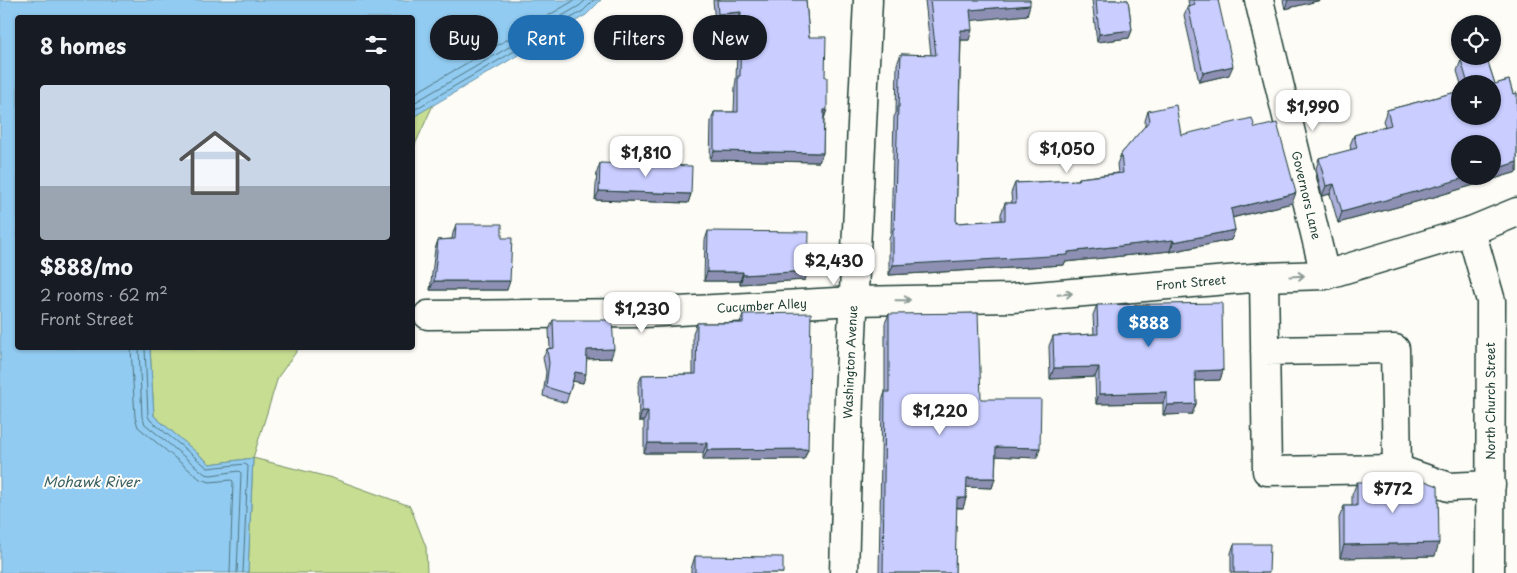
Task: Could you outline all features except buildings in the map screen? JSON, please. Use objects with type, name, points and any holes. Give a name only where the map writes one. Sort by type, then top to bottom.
[{"type":"street","name":"Washington Avenue","points":[[844,573],[849,396],[868,0]]},
{"type":"street","name":"Governors Lane","points":[[1259,0],[1325,275]]},
{"type":"street","name":"Front Street","points":[[854,301],[1012,298],[1325,275],[1472,231],[1517,212]]},
{"type":"street","name":"North Church Street","points":[[1472,231],[1491,301],[1490,573]]},
{"type":"street","points":[[1264,278],[1268,472],[1397,469],[1449,487],[1491,485]]},
{"type":"street","name":"Cucumber Alley","points":[[428,315],[637,313],[854,301]]},
{"type":"street","points":[[1265,351],[1395,349],[1397,469]]},
{"type":"green space","points":[[433,104],[415,145],[415,116]]},
{"type":"green space","points":[[150,350],[298,350],[278,377],[253,458],[210,464],[154,416]]},
{"type":"green space","points":[[253,458],[332,478],[410,506],[426,547],[427,573],[248,573]]},
{"type":"water","name":"Mohawk River","points":[[0,0],[601,0],[584,16],[508,15],[508,60],[510,60],[415,116],[415,15],[15,15],[15,350],[150,350],[154,416],[210,464],[253,458],[248,573],[0,573]]}]
